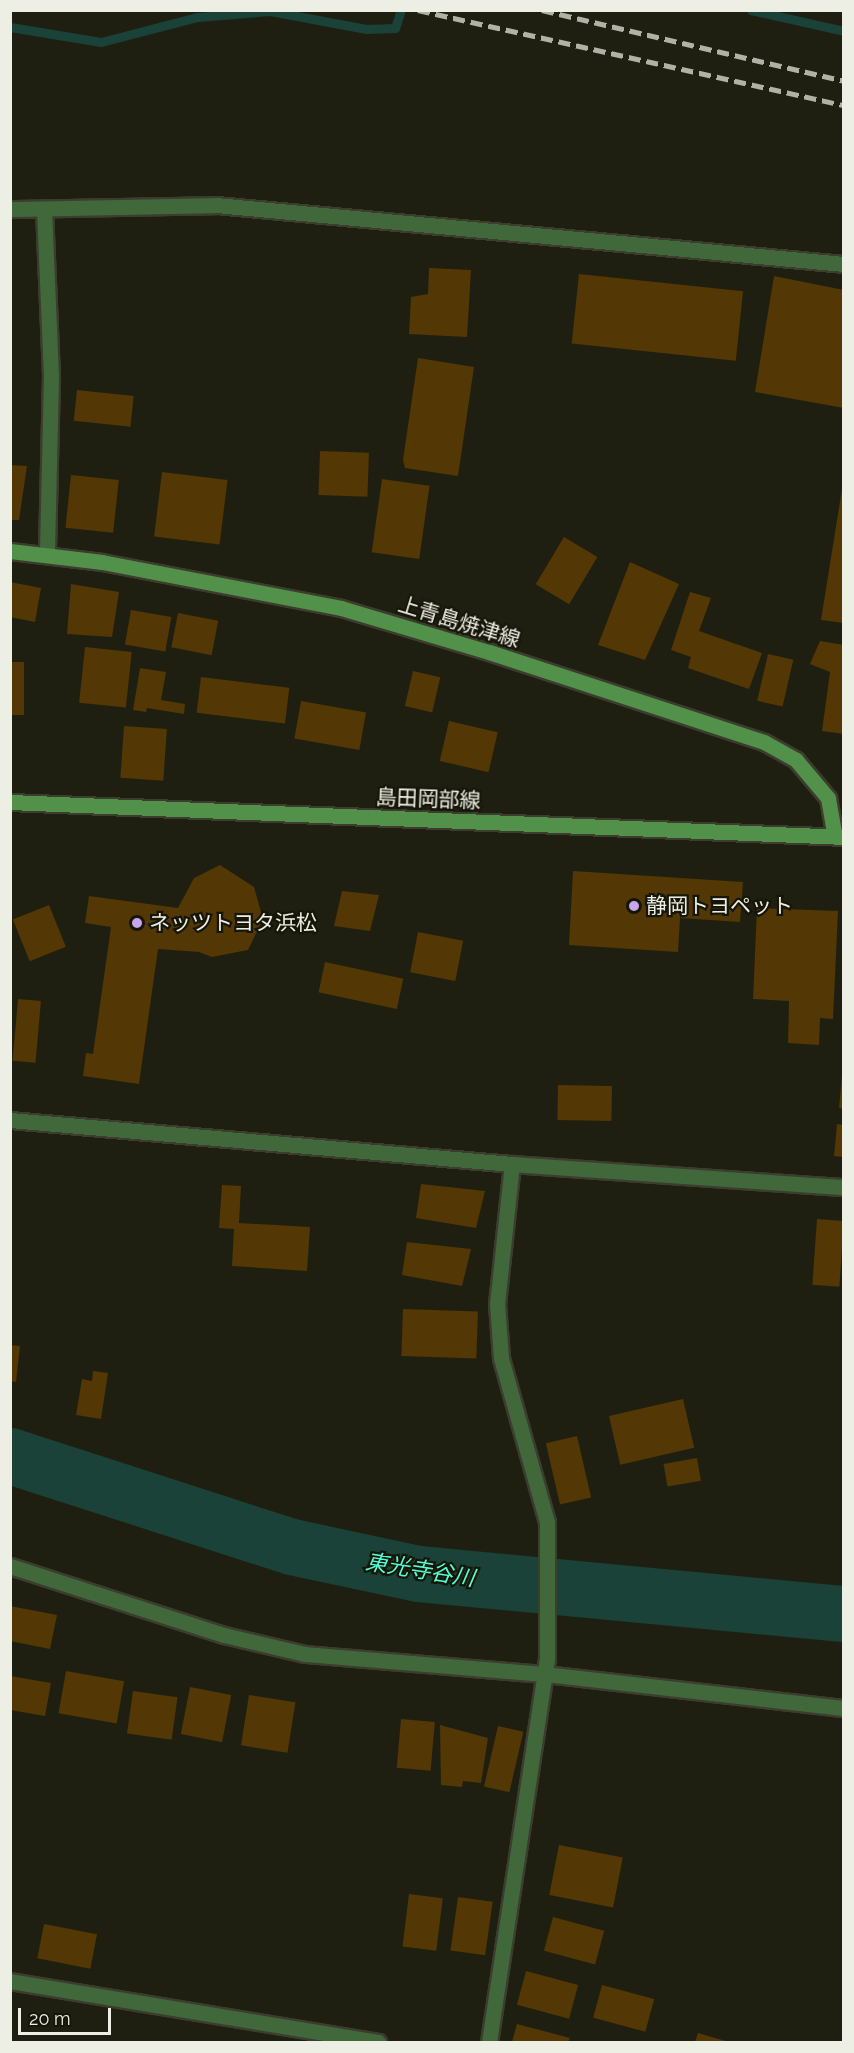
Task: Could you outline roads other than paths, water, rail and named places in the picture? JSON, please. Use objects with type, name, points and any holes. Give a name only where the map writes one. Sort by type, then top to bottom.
[{"type":"main road","name":"上青島焼津線","points":[[10,551],[216,582],[341,608],[489,652],[764,742],[796,760],[828,798],[839,837]]},
{"type":"main road","name":"島田岡部線","points":[[10,802],[839,837]]},
{"type":"street","points":[[10,209],[216,205],[843,264]]},
{"type":"street","points":[[44,209],[51,375],[47,555]]},
{"type":"street","points":[[10,1120],[512,1164],[843,1187]]},
{"type":"street","points":[[489,2043],[546,1667],[547,1522],[501,1358],[497,1304],[512,1164]]},
{"type":"street","points":[[10,1566],[224,1635],[305,1654],[546,1667],[843,1708]]},
{"type":"street","points":[[10,1981],[378,2043]]},
{"type":"waterway","points":[[10,27],[101,42],[198,17],[270,11],[366,29],[395,28],[401,10]]},
{"type":"waterway","points":[[751,10],[844,31]]},
{"type":"waterway","name":"東光寺谷川","points":[[10,1456],[292,1547],[419,1574],[844,1614]]},
{"type":"railway","points":[[418,10],[844,105]]},
{"type":"railway","points":[[542,10],[844,81]]},
{"type":"place","name":"静岡トヨペット","points":[[634,906]]},
{"type":"place","name":"ネッツトヨタ浜松","points":[[137,923]]}]
